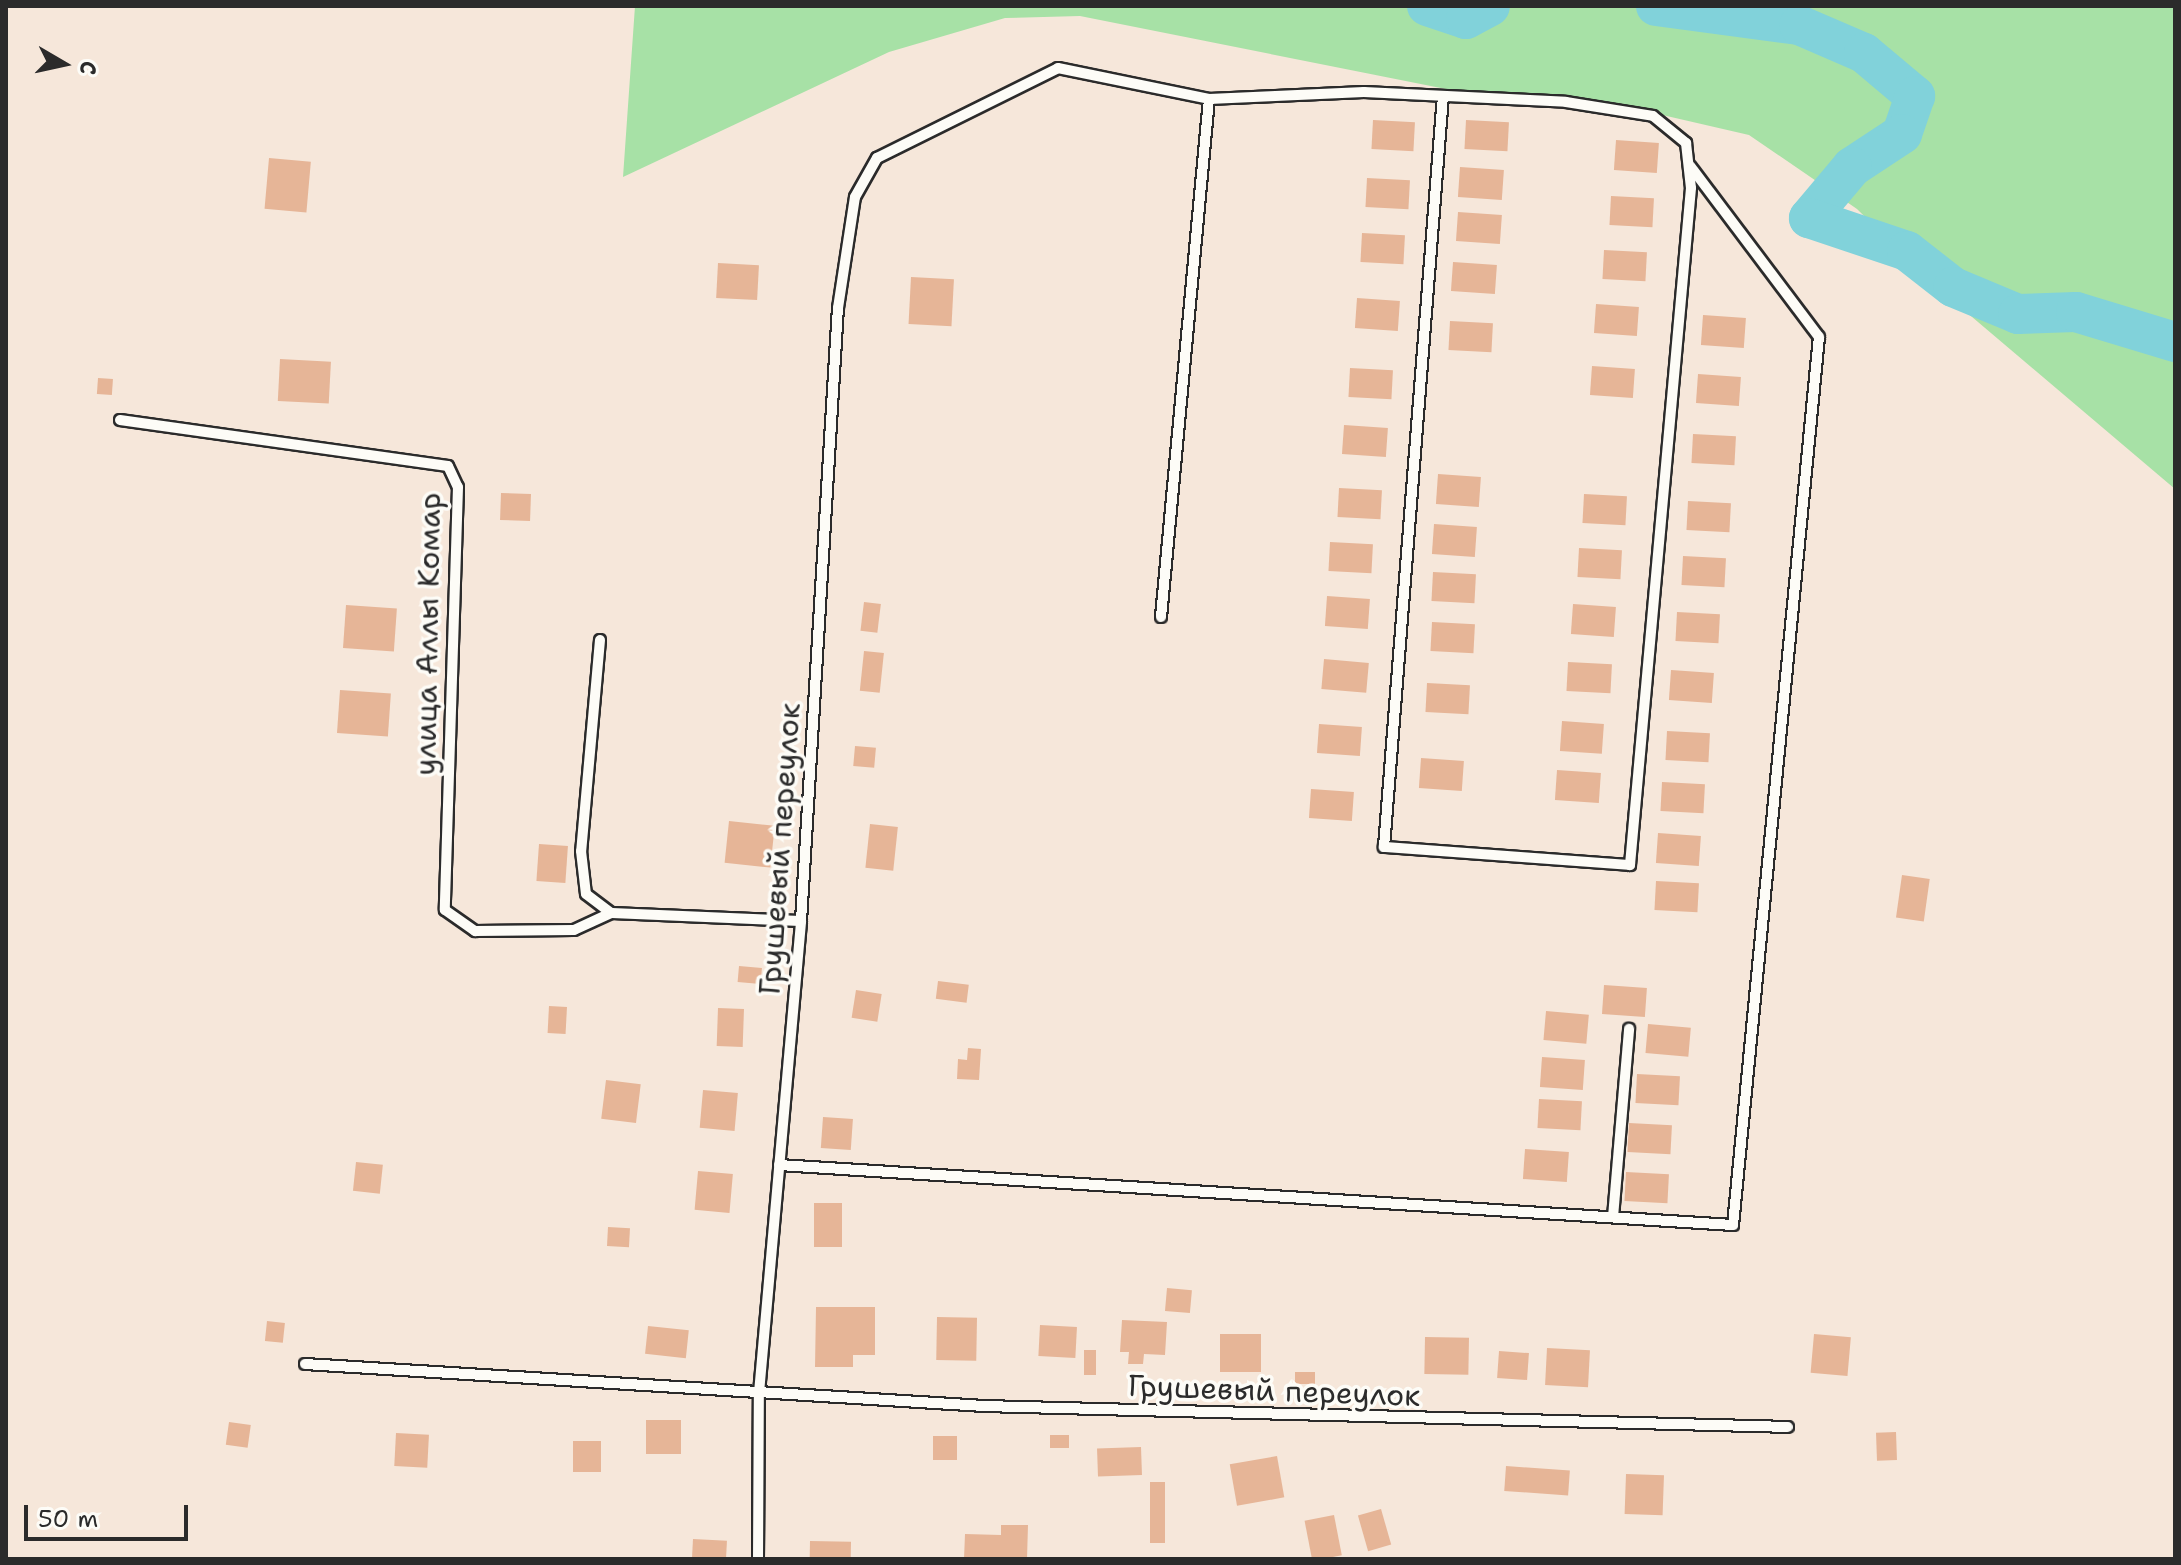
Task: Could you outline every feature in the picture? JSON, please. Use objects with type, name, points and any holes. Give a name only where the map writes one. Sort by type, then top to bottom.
[{"type":"lane","name":"Грушевый переулок","points":[[758,1559],[759,1393],[801,921],[838,308],[855,197],[877,158],[1058,68],[1209,99],[1443,96],[1653,116],[1686,143],[1688,164],[1819,337],[1733,1225],[1613,1217]]},
{"type":"lane","points":[[1443,96],[1384,847],[1630,865],[1688,164]]},
{"type":"lane","points":[[1161,617],[1209,99]]},
{"type":"lane","name":"улица Аллы Комар","points":[[120,420],[448,466],[458,487],[445,910],[475,931],[574,930],[611,913]]},
{"type":"lane","points":[[600,640],[581,876],[586,894],[611,913],[801,921]]},
{"type":"lane","points":[[779,1165],[1613,1217],[1629,1029]]},
{"type":"lane","name":"Грушевый переулок","points":[[305,1364],[759,1393],[1257,1416],[1788,1427]]},
{"type":"green space","points":[[635,6],[2175,6],[2175,489],[1932,283],[1857,209],[1749,135],[1619,105],[1486,97],[1080,16],[1005,18],[889,52],[623,177]]},
{"type":"building","points":[[1373,120],[1415,122],[1413,151],[1371,149]]},
{"type":"building","points":[[1466,120],[1509,122],[1507,151],[1464,149]]},
{"type":"building","points":[[1616,140],[1659,143],[1657,173],[1614,170]]},
{"type":"building","points":[[269,158],[311,162],[306,212],[265,209]]},
{"type":"building","points":[[1460,167],[1504,170],[1502,200],[1458,197]]},
{"type":"building","points":[[1367,178],[1410,180],[1408,209],[1365,207]]},
{"type":"building","points":[[1611,196],[1654,198],[1652,227],[1609,225]]},
{"type":"building","points":[[1458,212],[1502,215],[1500,244],[1456,241]]},
{"type":"building","points":[[1362,233],[1405,235],[1403,264],[1360,262]]},
{"type":"building","points":[[1604,250],[1647,252],[1645,281],[1602,279]]},
{"type":"building","points":[[1453,262],[1497,265],[1495,294],[1451,291]]},
{"type":"building","points":[[718,263],[759,265],[757,300],[716,298]]},
{"type":"building","points":[[911,277],[954,279],[951,326],[909,324]]},
{"type":"building","points":[[1357,298],[1400,301],[1398,331],[1355,328]]},
{"type":"building","points":[[1596,304],[1639,307],[1637,336],[1594,333]]},
{"type":"building","points":[[1703,315],[1746,318],[1744,348],[1701,345]]},
{"type":"building","points":[[1450,321],[1493,323],[1491,352],[1448,350]]},
{"type":"building","points":[[280,359],[331,362],[329,404],[278,401]]},
{"type":"building","points":[[1592,366],[1635,369],[1633,398],[1590,395]]},
{"type":"building","points":[[1350,368],[1393,370],[1391,399],[1348,397]]},
{"type":"building","points":[[1698,374],[1741,377],[1739,406],[1696,403]]},
{"type":"building","points":[[98,378],[113,379],[112,395],[97,394]]},
{"type":"building","points":[[1344,425],[1388,428],[1386,457],[1342,454]]},
{"type":"building","points":[[1693,434],[1736,436],[1734,465],[1691,463]]},
{"type":"building","points":[[1438,474],[1481,477],[1479,507],[1436,504]]},
{"type":"building","points":[[1339,488],[1382,490],[1380,519],[1337,517]]},
{"type":"building","points":[[501,493],[531,494],[530,521],[500,520]]},
{"type":"building","points":[[1584,494],[1627,496],[1625,525],[1582,523]]},
{"type":"building","points":[[1688,501],[1731,503],[1729,532],[1686,530]]},
{"type":"building","points":[[1434,524],[1477,527],[1475,557],[1432,554]]},
{"type":"building","points":[[1330,542],[1373,544],[1371,573],[1328,571]]},
{"type":"building","points":[[1579,548],[1622,550],[1620,579],[1577,577]]},
{"type":"building","points":[[1683,556],[1726,558],[1724,587],[1681,585]]},
{"type":"building","points":[[1433,572],[1476,574],[1474,603],[1431,601]]},
{"type":"building","points":[[1327,596],[1370,599],[1368,629],[1325,626]]},
{"type":"building","points":[[864,602],[881,604],[877,633],[860,631]]},
{"type":"building","points":[[1573,604],[1616,607],[1614,637],[1571,634]]},
{"type":"building","points":[[346,605],[397,609],[394,651],[343,648]]},
{"type":"building","points":[[1677,612],[1720,614],[1718,643],[1675,641]]},
{"type":"building","points":[[1432,622],[1475,624],[1473,653],[1430,651]]},
{"type":"building","points":[[864,651],[884,653],[880,693],[860,691]]},
{"type":"building","points":[[1324,659],[1369,663],[1366,693],[1321,689]]},
{"type":"building","points":[[1568,662],[1612,664],[1610,693],[1566,691]]},
{"type":"building","points":[[1671,670],[1714,673],[1712,703],[1669,700]]},
{"type":"building","points":[[1427,683],[1470,685],[1468,714],[1425,712]]},
{"type":"building","points":[[340,690],[391,694],[388,736],[337,733]]},
{"type":"building","points":[[1562,721],[1604,724],[1602,754],[1560,751]]},
{"type":"building","points":[[1319,724],[1362,727],[1360,756],[1317,753]]},
{"type":"building","points":[[1667,731],[1710,733],[1708,762],[1665,760]]},
{"type":"building","points":[[855,746],[876,748],[874,768],[853,766]]},
{"type":"building","points":[[1421,758],[1464,761],[1462,791],[1419,788]]},
{"type":"building","points":[[1557,770],[1601,773],[1599,803],[1555,800]]},
{"type":"building","points":[[1662,782],[1705,784],[1703,813],[1660,811]]},
{"type":"building","points":[[1311,789],[1354,792],[1352,821],[1309,818]]},
{"type":"building","points":[[729,821],[775,826],[770,868],[725,863]]},
{"type":"building","points":[[870,824],[898,827],[893,871],[865,868]]},
{"type":"building","points":[[1658,833],[1701,836],[1699,866],[1656,863]]},
{"type":"building","points":[[539,844],[568,846],[565,883],[536,881]]},
{"type":"building","points":[[1902,875],[1930,879],[1924,921],[1896,918]]},
{"type":"building","points":[[1656,881],[1699,883],[1697,912],[1654,910]]},
{"type":"building","points":[[739,966],[762,968],[761,984],[738,982]]},
{"type":"building","points":[[938,981],[969,985],[967,1003],[936,999]]},
{"type":"building","points":[[1604,985],[1647,988],[1645,1017],[1602,1014]]},
{"type":"building","points":[[856,990],[882,994],[877,1022],[852,1018]]},
{"type":"building","points":[[549,1006],[567,1007],[566,1034],[548,1033]]},
{"type":"building","points":[[718,1008],[744,1009],[743,1047],[717,1046]]},
{"type":"building","points":[[1546,1011],[1589,1015],[1586,1044],[1543,1040]]},
{"type":"building","points":[[1648,1024],[1691,1028],[1688,1057],[1645,1053]]},
{"type":"building","points":[[968,1048],[981,1049],[979,1080],[957,1079],[958,1059],[967,1060]]},
{"type":"building","points":[[1542,1057],[1585,1060],[1583,1090],[1540,1087]]},
{"type":"building","points":[[1637,1074],[1680,1076],[1678,1105],[1635,1103]]},
{"type":"building","points":[[606,1080],[641,1084],[636,1123],[601,1119]]},
{"type":"building","points":[[703,1090],[738,1093],[735,1131],[700,1128]]},
{"type":"building","points":[[1539,1099],[1582,1101],[1580,1130],[1537,1128]]},
{"type":"building","points":[[823,1117],[853,1119],[851,1150],[821,1148]]},
{"type":"building","points":[[1629,1123],[1672,1125],[1670,1154],[1627,1152]]},
{"type":"building","points":[[1525,1149],[1569,1152],[1567,1182],[1523,1179]]},
{"type":"building","points":[[356,1162],[383,1165],[380,1194],[353,1191]]},
{"type":"building","points":[[698,1171],[733,1174],[729,1213],[695,1210]]},
{"type":"building","points":[[1626,1172],[1669,1174],[1667,1203],[1624,1201]]},
{"type":"building","points":[[814,1203],[842,1203],[842,1247],[814,1247]]},
{"type":"building","points":[[608,1227],[630,1228],[629,1247],[607,1246]]},
{"type":"building","points":[[1167,1288],[1192,1290],[1190,1313],[1165,1311]]},
{"type":"building","points":[[816,1307],[875,1307],[875,1355],[853,1355],[853,1367],[815,1367]]},
{"type":"building","points":[[937,1317],[977,1318],[976,1361],[936,1360]]},
{"type":"building","points":[[1122,1320],[1167,1322],[1165,1355],[1144,1354],[1143,1364],[1128,1364],[1129,1352],[1120,1352]]},
{"type":"building","points":[[267,1321],[285,1323],[283,1343],[265,1341]]},
{"type":"building","points":[[1040,1325],[1077,1327],[1075,1358],[1038,1356]]},
{"type":"building","points":[[648,1326],[689,1330],[686,1358],[645,1354]]},
{"type":"building","points":[[1220,1334],[1261,1334],[1261,1372],[1220,1372]]},
{"type":"building","points":[[1814,1334],[1851,1337],[1847,1376],[1811,1373]]},
{"type":"building","points":[[1425,1337],[1469,1338],[1468,1375],[1424,1374]]},
{"type":"building","points":[[1547,1348],[1590,1350],[1588,1387],[1545,1385]]},
{"type":"building","points":[[1084,1350],[1096,1350],[1096,1375],[1084,1375]]},
{"type":"building","points":[[1499,1351],[1529,1353],[1527,1380],[1497,1378]]},
{"type":"building","points":[[1295,1372],[1315,1372],[1315,1384],[1295,1384]]},
{"type":"building","points":[[646,1420],[681,1420],[681,1454],[646,1454]]},
{"type":"building","points":[[229,1422],[251,1425],[248,1448],[226,1445]]},
{"type":"building","points":[[1896,1432],[1897,1460],[1877,1461],[1876,1433]]},
{"type":"building","points":[[396,1433],[429,1435],[427,1468],[394,1466]]},
{"type":"building","points":[[1050,1435],[1069,1435],[1069,1448],[1050,1448]]},
{"type":"building","points":[[933,1436],[957,1436],[957,1460],[933,1460]]},
{"type":"building","points":[[573,1441],[601,1441],[601,1472],[573,1472]]},
{"type":"building","points":[[1141,1447],[1142,1475],[1098,1477],[1097,1449]]},
{"type":"building","points":[[1277,1456],[1284,1497],[1237,1506],[1230,1464]]},
{"type":"building","points":[[1506,1466],[1570,1470],[1568,1495],[1504,1491]]},
{"type":"building","points":[[1626,1474],[1664,1475],[1663,1515],[1625,1514]]},
{"type":"building","points":[[1150,1482],[1165,1482],[1165,1543],[1150,1543]]},
{"type":"building","points":[[1381,1509],[1391,1545],[1368,1551],[1358,1516]]},
{"type":"building","points":[[1334,1515],[1342,1555],[1312,1559],[1305,1521]]},
{"type":"building","points":[[1001,1525],[1028,1525],[1027,1559],[964,1559],[965,1534],[1001,1535]]},
{"type":"building","points":[[693,1539],[727,1541],[726,1559],[692,1559]]},
{"type":"building","points":[[810,1541],[851,1542],[851,1559],[810,1559]]},
{"type":"waterway","points":[[1427,6],[1466,19],[1490,6]]},
{"type":"waterway","points":[[1656,6],[1799,25],[1864,53],[1915,96],[1902,134],[1852,167],[1809,218],[1907,251],[1953,287],[2018,314],[2076,312],[2175,342]]}]
